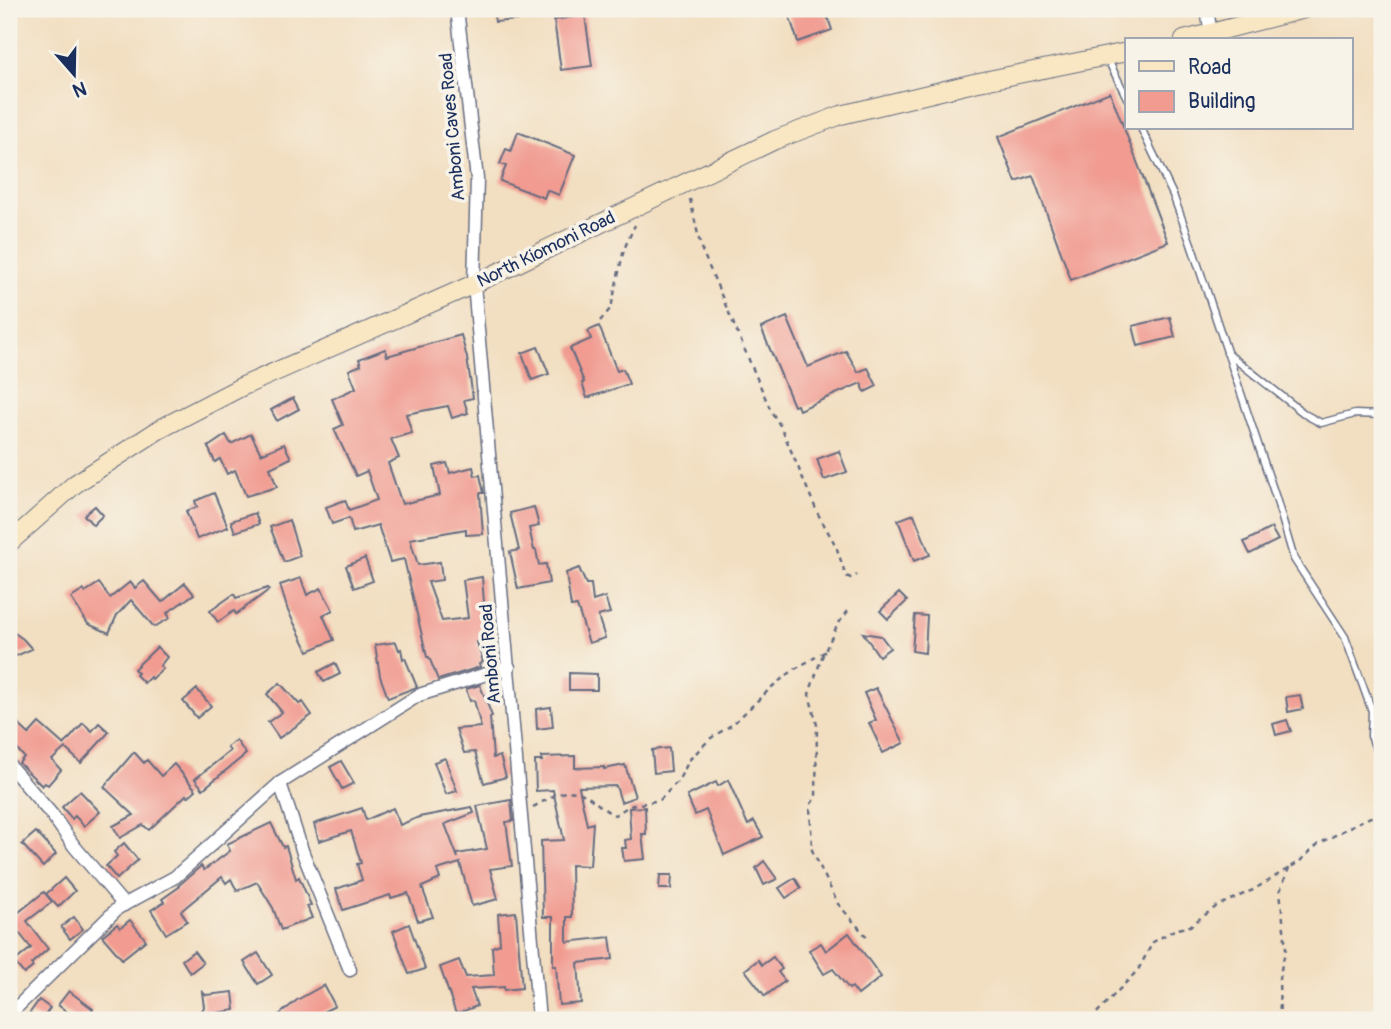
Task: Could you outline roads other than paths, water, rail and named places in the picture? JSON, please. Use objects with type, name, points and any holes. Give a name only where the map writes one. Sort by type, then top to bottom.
[{"type":"main road","points":[[1195,38],[1304,9]]},
{"type":"main road","name":"North Kiomoni Road","points":[[9,543],[75,484],[160,429],[242,387],[474,284],[775,140],[841,115],[974,83],[1125,52]]},
{"type":"street","name":"Amboni Caves Road","points":[[457,9],[477,179],[474,284]]},
{"type":"street","points":[[1207,9],[1211,35]]},
{"type":"street","name":"Amboni Road","points":[[474,284],[539,1020]]},
{"type":"street","points":[[9,1015],[79,944],[124,905],[175,877],[280,783],[419,695],[509,667]]},
{"type":"street","points":[[9,765],[124,905]]},
{"type":"street","points":[[280,783],[303,853],[350,970]]},
{"type":"lane","points":[[1106,56],[1125,94]]},
{"type":"lane","points":[[1142,130],[1173,195],[1276,498],[1294,559],[1345,637],[1372,710],[1371,736],[1382,764]]},
{"type":"lane","points":[[1226,352],[1306,415],[1321,423],[1355,414],[1382,415]]}]
